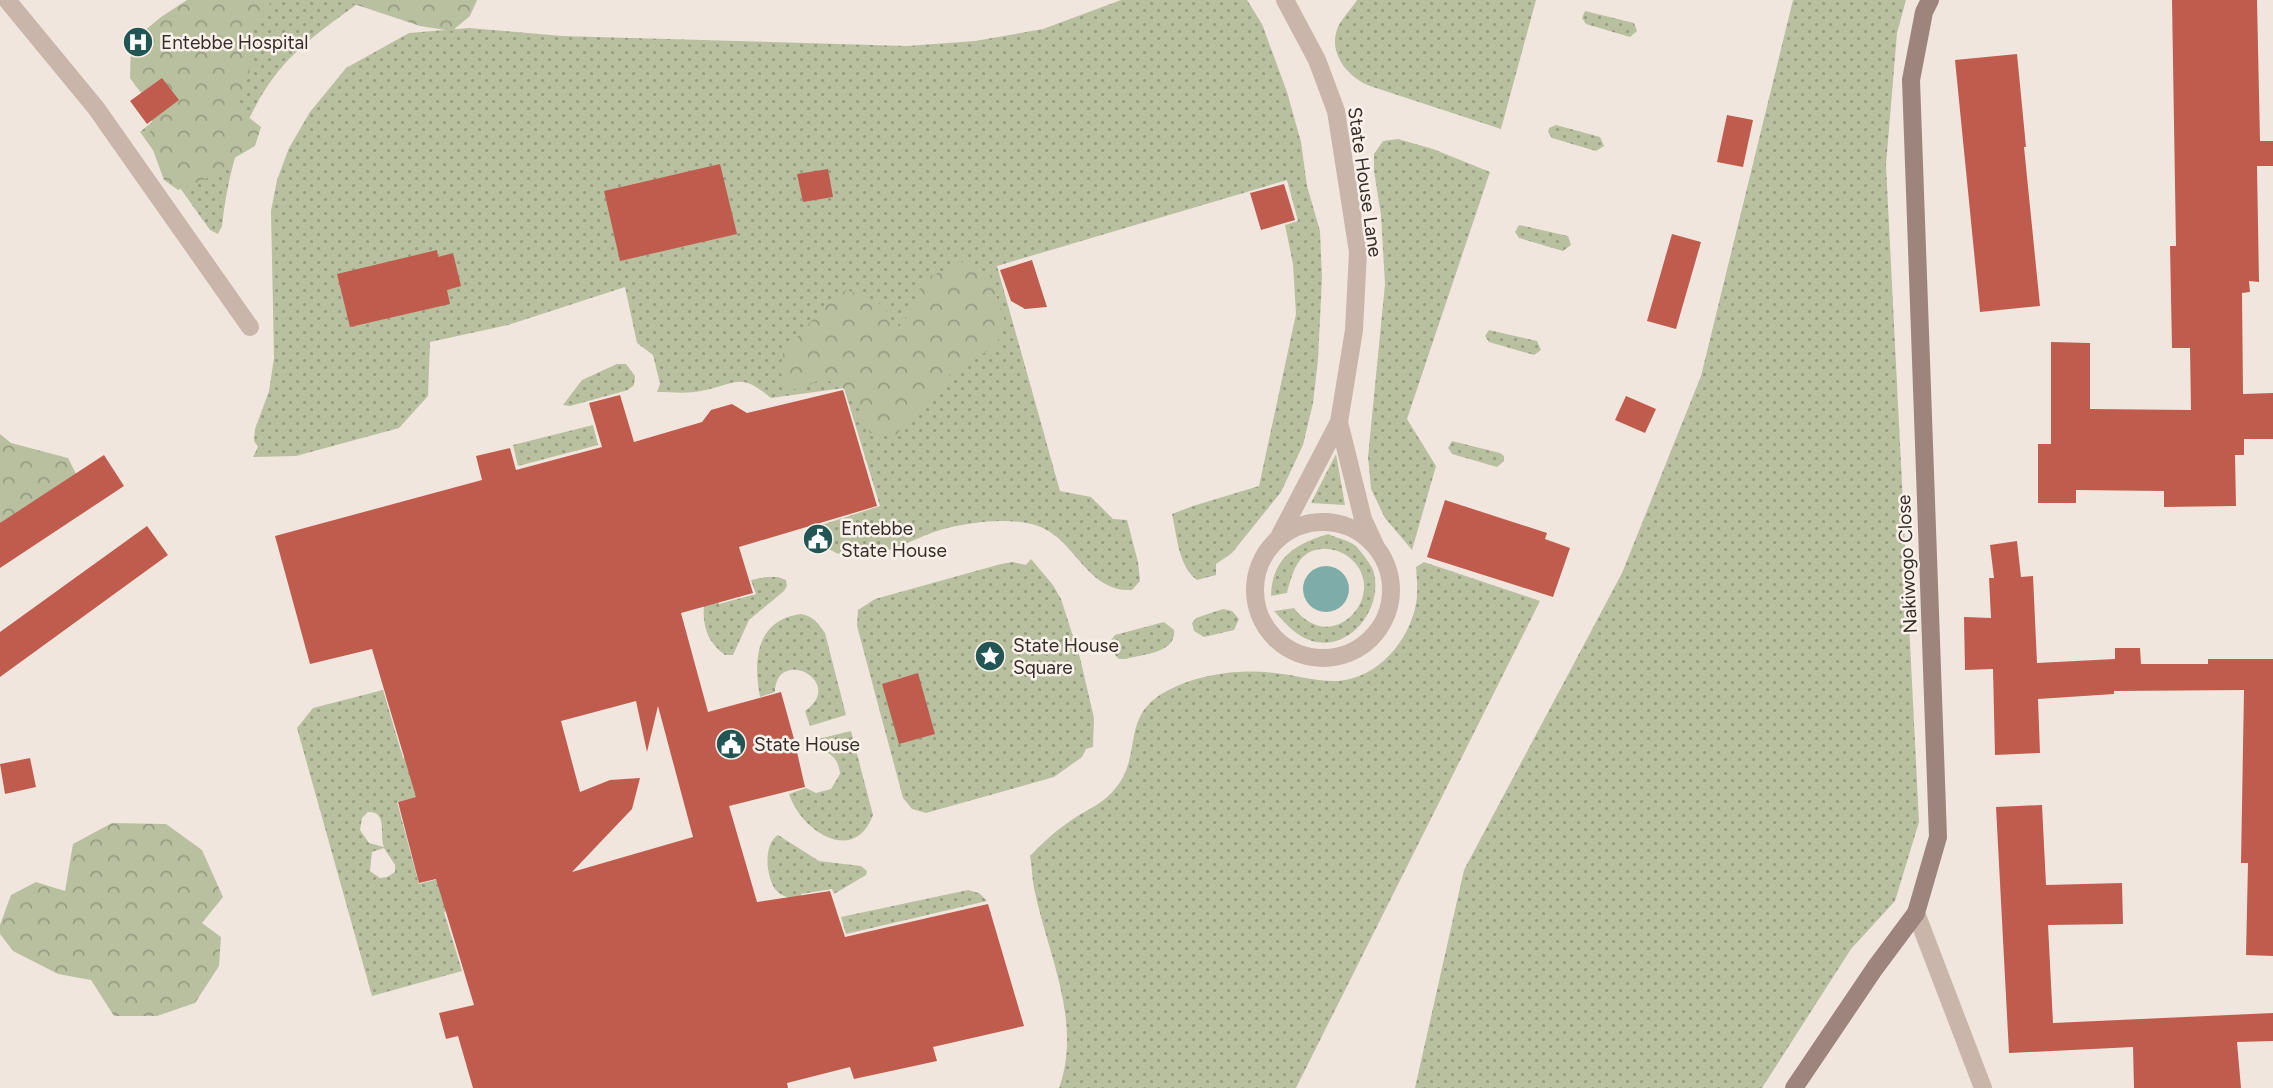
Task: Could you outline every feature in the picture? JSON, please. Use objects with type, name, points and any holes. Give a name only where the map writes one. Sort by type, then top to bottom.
[{"type":"street","points":[[7,0],[96,108],[250,327]]},
{"type":"street","name":"State House Lane","points":[[1286,0],[1317,60],[1336,111],[1358,252],[1354,330],[1339,422]]},
{"type":"street","name":"Nakiwogo Close","points":[[1794,1088],[1875,968],[1916,913],[1938,837],[1911,80],[1924,12],[1930,0]]},
{"type":"street","points":[[1339,422],[1363,519],[1385,560],[1391,578],[1392,596],[1388,614],[1367,643],[1334,657],[1315,657],[1297,653],[1276,639],[1261,618],[1254,594],[1258,571],[1266,551],[1280,535],[1304,493],[1339,422]]},
{"type":"street","points":[[1280,535],[1304,524],[1330,521],[1355,528],[1376,545]]},
{"type":"street","points":[[1916,913],[1983,1088]]},
{"type":"green space","points":[[187,0],[273,0],[253,24],[249,77],[233,105],[261,127],[255,146],[213,176],[178,190],[164,180],[149,139],[154,110],[130,78],[131,42]]},
{"type":"green space","points":[[230,0],[363,0],[298,50],[262,95],[242,136],[235,158],[222,226],[218,234],[210,230],[140,132],[167,110]]},
{"type":"green space","points":[[342,0],[477,0],[470,16],[452,31],[420,26]]},
{"type":"green space","points":[[1121,0],[1247,0],[1262,24],[1287,92],[1301,142],[1307,186],[1320,231],[1322,278],[1318,360],[1313,403],[1303,445],[1281,492],[1232,553],[1216,564],[1216,575],[1197,580],[1191,574],[1179,550],[1172,514],[1259,486],[1296,314],[1293,264],[1285,225],[1298,221],[1287,180],[997,266],[1060,491],[1091,497],[1113,519],[1127,520],[1140,581],[1132,590],[1107,585],[1088,570],[1053,534],[1041,527],[1022,522],[994,521],[959,525],[866,556],[842,555],[832,551],[809,529],[880,506],[844,388],[771,398],[744,382],[696,392],[657,392],[660,384],[653,355],[637,343],[625,287],[508,325],[430,342],[428,396],[399,428],[296,456],[253,457],[258,447],[254,441],[255,429],[269,391],[274,358],[271,211],[277,180],[289,148],[310,112],[346,68],[409,33],[469,28],[562,36],[907,46],[975,41],[1043,29]]},
{"type":"green space","points":[[1357,0],[1536,0],[1501,129],[1370,86],[1353,76],[1340,61],[1335,43],[1340,23]]},
{"type":"green space","points":[[1793,0],[1906,0],[1897,33],[1886,165],[1919,822],[1895,901],[1851,949],[1762,1088],[1415,1088],[1464,870],[1622,573],[1701,376]]},
{"type":"green space","points":[[1585,11],[1634,23],[1637,31],[1630,37],[1586,24],[1582,18]]},
{"type":"green space","points":[[1556,125],[1600,137],[1604,146],[1596,151],[1552,138],[1548,132],[1549,128]]},
{"type":"green space","points":[[1398,139],[1433,149],[1490,172],[1407,419],[1436,466],[1412,550],[1385,518],[1371,489],[1368,457],[1385,284],[1374,154],[1383,141]]},
{"type":"green space","points":[[1519,225],[1568,236],[1571,245],[1563,251],[1519,238],[1515,232]]},
{"type":"green space","points":[[969,259],[990,276],[1005,321],[996,346],[950,374],[939,392],[922,403],[896,435],[870,433],[861,417],[855,396],[832,382],[822,380],[801,388],[789,389],[780,372],[783,353],[823,308],[846,290],[868,297],[884,307],[897,329],[915,307],[922,280]]},
{"type":"green space","points":[[1489,330],[1537,341],[1541,350],[1534,355],[1489,342],[1485,336]]},
{"type":"green space","points":[[617,364],[626,364],[635,376],[634,385],[628,390],[570,406],[563,405],[582,380]]},
{"type":"green space","points":[[593,425],[598,445],[518,466],[513,445]]},
{"type":"green space","points":[[0,434],[11,443],[68,458],[85,492],[0,538]]},
{"type":"green space","points":[[1452,441],[1500,453],[1504,456],[1504,461],[1497,467],[1452,454],[1448,448]]},
{"type":"green space","points":[[1336,454],[1345,505],[1311,503]]},
{"type":"green space","points":[[1328,534],[1357,547],[1372,567],[1375,584],[1374,598],[1362,623],[1340,640],[1326,643],[1301,636],[1274,611],[1294,608],[1309,622],[1325,627],[1339,624],[1352,615],[1360,603],[1364,588],[1361,573],[1351,559],[1341,552],[1329,549],[1306,554],[1297,565],[1287,593],[1271,596],[1276,572],[1288,554],[1305,543]]},
{"type":"green space","points":[[1031,559],[1061,599],[1080,658],[1094,718],[1093,747],[1086,749],[1082,757],[1054,777],[926,813],[912,809],[903,798],[857,626],[858,610],[875,599],[1001,564],[1013,562],[1026,565]]},
{"type":"green space","points":[[1424,562],[1540,601],[1296,1088],[1059,1088],[1067,1038],[1065,1012],[1034,888],[1030,856],[1056,831],[1101,802],[1114,790],[1126,771],[1140,716],[1157,697],[1170,689],[1198,678],[1245,672],[1338,681],[1366,673],[1378,665],[1399,644],[1412,618],[1416,604],[1416,567]]},
{"type":"green space","points":[[766,577],[786,580],[787,586],[749,620],[733,655],[725,655],[714,645],[707,633],[704,605],[715,594],[719,604],[756,594],[751,580]]},
{"type":"green space","points":[[1223,609],[1232,611],[1239,619],[1234,630],[1204,637],[1194,631],[1192,623],[1196,618]]},
{"type":"green space","points":[[801,614],[809,616],[825,633],[846,715],[810,726],[805,711],[816,700],[818,689],[814,680],[806,673],[786,671],[778,678],[775,692],[760,697],[758,683],[758,656],[766,633],[786,618]]},
{"type":"green space","points":[[1164,622],[1174,630],[1170,644],[1165,648],[1126,659],[1119,659],[1110,650],[1111,640],[1115,635]]},
{"type":"green space","points":[[383,690],[403,758],[484,738],[496,778],[397,802],[419,884],[518,858],[525,887],[444,912],[462,971],[372,996],[297,728],[313,708]],"holes":[[[368,812],[381,819],[384,847],[369,843],[360,830],[362,818]],[[384,848],[395,865],[395,872],[380,878],[370,871],[372,852]]]},
{"type":"green space","points":[[851,731],[873,815],[864,830],[854,838],[841,841],[828,838],[816,830],[795,808],[789,794],[806,788],[816,793],[831,789],[840,774],[838,764],[830,754],[817,750],[814,740]]},
{"type":"green space","points":[[112,823],[166,824],[202,850],[223,897],[202,923],[221,937],[219,966],[195,1003],[157,1016],[114,1016],[91,980],[58,974],[13,951],[0,934],[0,925],[11,895],[36,882],[65,891],[73,844]]},
{"type":"green space","points":[[778,835],[819,861],[861,866],[867,871],[866,875],[834,894],[832,889],[801,894],[802,901],[784,896],[775,889],[768,869],[770,845]]},
{"type":"green space","points":[[968,890],[979,893],[987,901],[846,934],[841,917]]},
{"type":"water","points":[[1326,566],[1342,573],[1349,589],[1342,605],[1326,612],[1310,605],[1303,589],[1310,573]]},
{"type":"building","points":[[2172,0],[2257,0],[2260,141],[2273,141],[2273,166],[2257,166],[2259,282],[2249,281],[2250,292],[2242,293],[2243,394],[2273,393],[2273,439],[2244,439],[2244,455],[2235,455],[2236,506],[2164,507],[2164,491],[2076,490],[2076,503],[2038,503],[2038,444],[2051,444],[2051,342],[2090,343],[2090,409],[2191,410],[2190,348],[2172,348],[2170,246],[2176,246]]},
{"type":"building","points":[[2017,54],[2040,306],[1980,312],[1955,60]]},
{"type":"building","points":[[162,78],[179,100],[147,124],[130,101]]},
{"type":"building","points":[[1727,115],[1753,120],[1743,167],[1717,162]]},
{"type":"building","points":[[720,164],[737,234],[620,261],[604,191]]},
{"type":"building","points":[[828,169],[833,197],[803,202],[797,174]]},
{"type":"building","points":[[1284,184],[1295,220],[1261,230],[1250,193]]},
{"type":"building","points":[[1672,234],[1701,242],[1676,329],[1647,321]]},
{"type":"building","points":[[437,250],[438,257],[453,253],[461,286],[447,290],[450,304],[350,327],[337,274]]},
{"type":"building","points":[[1032,260],[1047,307],[1025,309],[1011,301],[1000,270]]},
{"type":"building","name":"State House","points":[[843,390],[877,506],[739,547],[753,593],[681,613],[708,712],[781,692],[794,739],[805,787],[729,806],[757,902],[830,891],[845,937],[988,904],[1024,1026],[933,1047],[937,1061],[854,1079],[850,1067],[787,1083],[788,1088],[473,1088],[458,1036],[446,1039],[439,1013],[474,1005],[436,879],[419,883],[398,802],[416,797],[372,649],[310,664],[275,536],[482,480],[476,456],[510,448],[516,470],[602,447],[589,403],[620,395],[634,442],[702,422],[711,410],[732,404],[747,413]],"holes":[[[636,701],[647,752],[658,706],[693,837],[572,872],[632,809],[640,778],[610,780],[580,792],[561,721]]]},
{"type":"building","points":[[1626,396],[1656,409],[1645,433],[1615,420]]},
{"type":"building","points":[[104,455],[124,486],[0,568],[0,523]]},
{"type":"building","points":[[1445,500],[1547,533],[1545,539],[1570,548],[1553,597],[1427,557]]},
{"type":"building","points":[[147,526],[168,555],[0,677],[0,632]]},
{"type":"building","points":[[2017,541],[2021,577],[2033,576],[2037,663],[2115,659],[2115,648],[2140,648],[2141,664],[2208,664],[2208,659],[2273,659],[2273,956],[2246,955],[2248,863],[2241,863],[2244,690],[2114,691],[2114,694],[2038,699],[2040,753],[1995,755],[1993,669],[1965,670],[1964,617],[1991,618],[1989,578],[1994,578],[1990,545]]},
{"type":"building","points":[[918,673],[935,734],[899,744],[882,684]]},
{"type":"building","points":[[30,758],[36,787],[5,794],[0,764]]},
{"type":"building","points":[[2042,805],[2046,885],[2122,883],[2123,924],[2048,925],[2053,1023],[2273,1013],[2273,1041],[2237,1042],[2241,1088],[2134,1088],[2133,1047],[2009,1053],[1996,807]]},
{"type":"place","name":"Entebbe Hospital","points":[[138,42]]},
{"type":"place","name":"Entebbe State House","points":[[818,539]]},
{"type":"place","name":"State House Square","points":[[990,656]]},
{"type":"place","name":"State House","points":[[731,744]]}]
